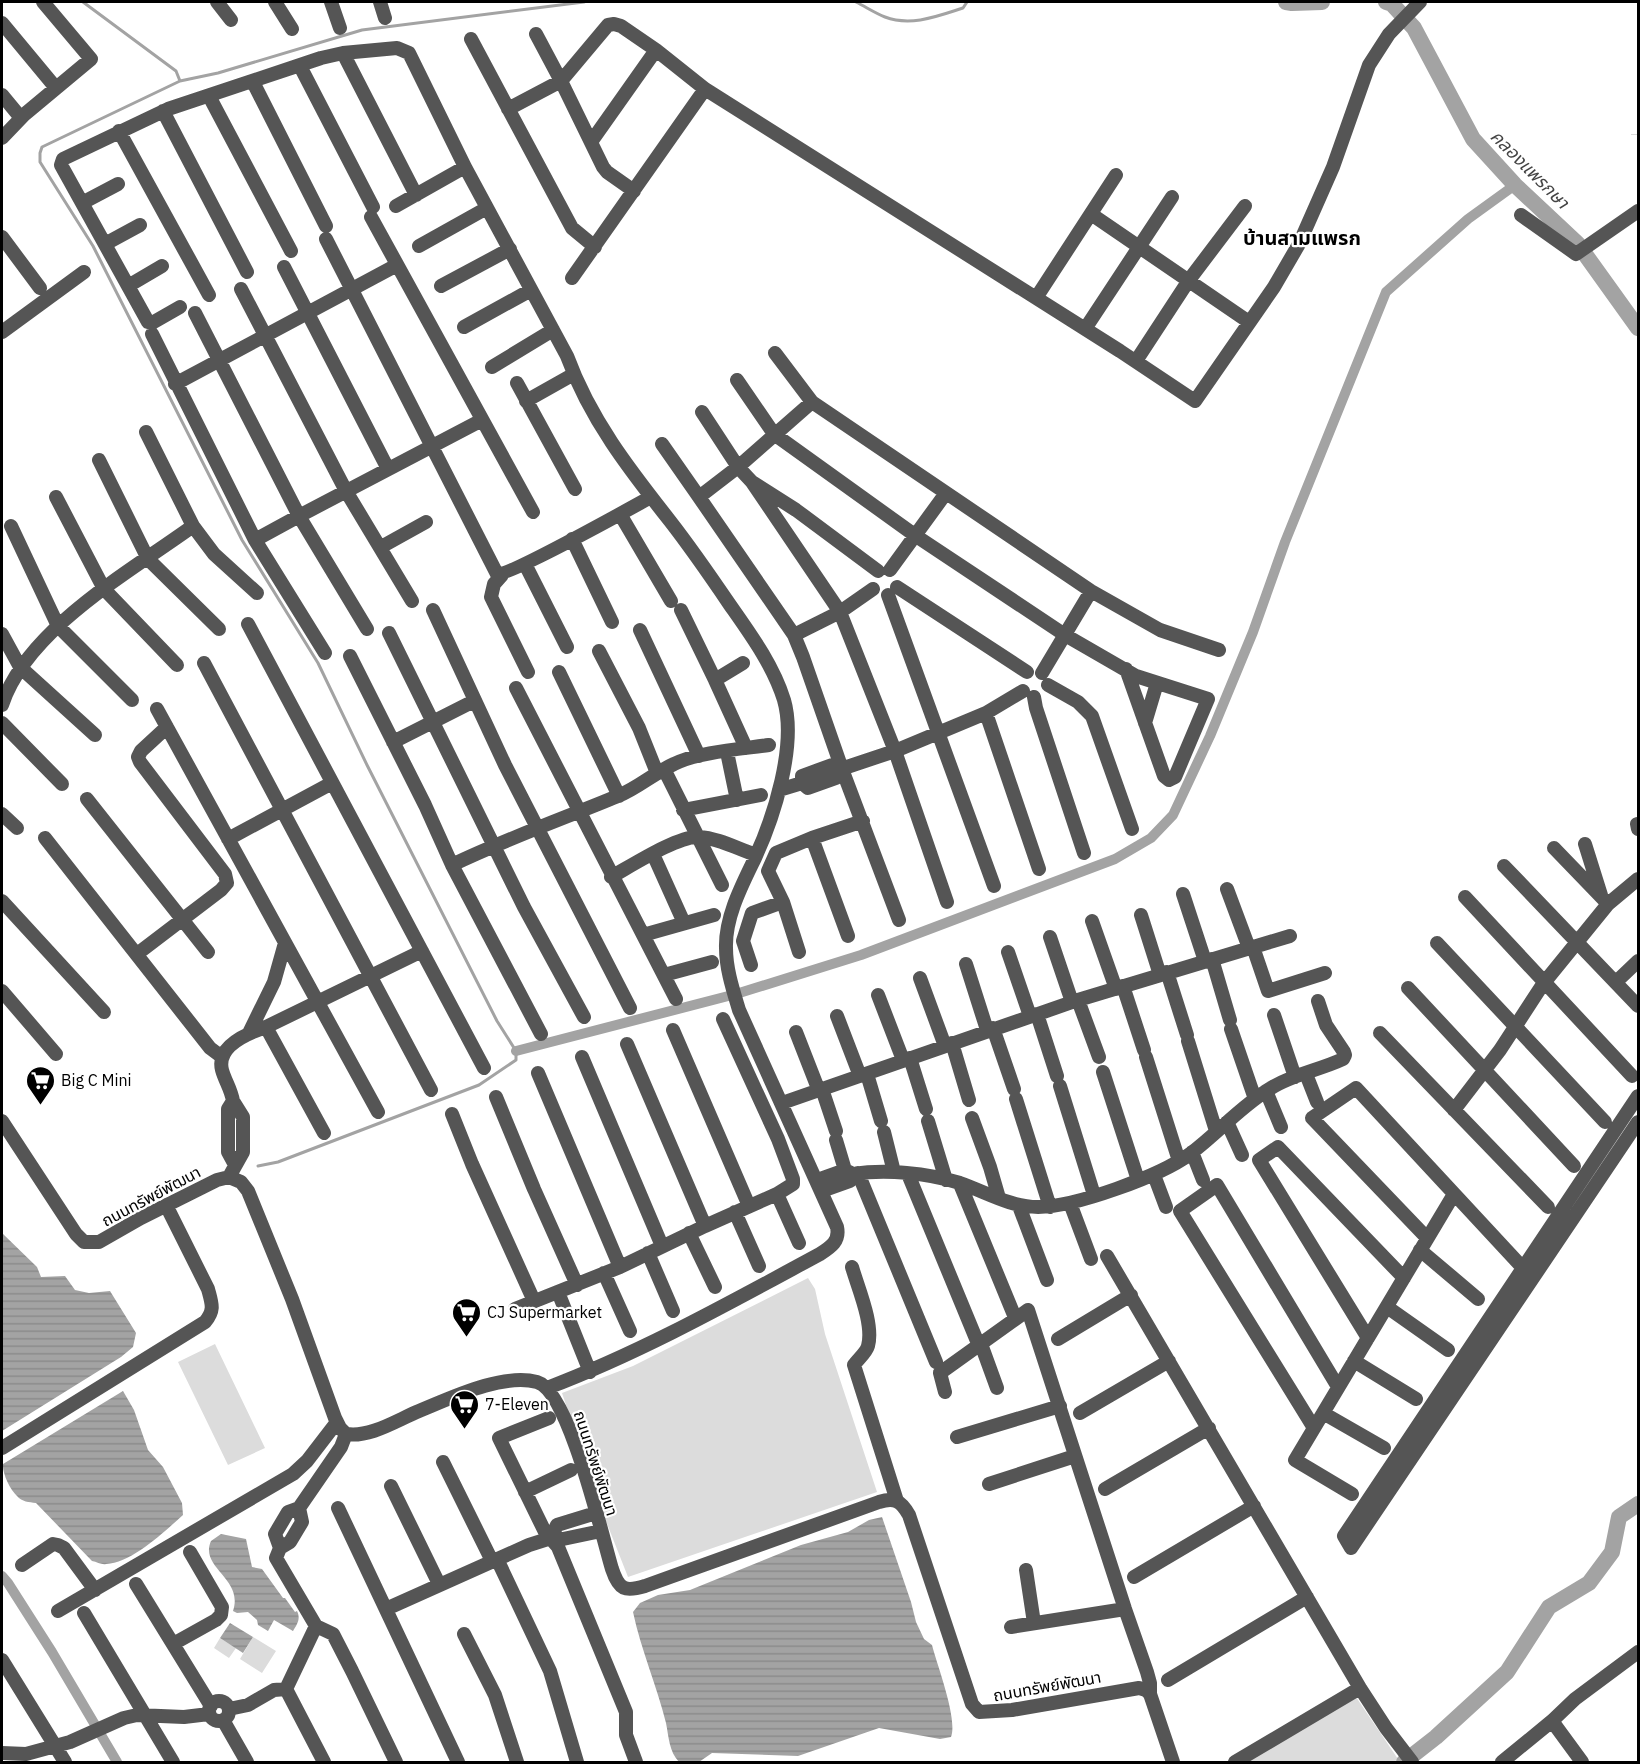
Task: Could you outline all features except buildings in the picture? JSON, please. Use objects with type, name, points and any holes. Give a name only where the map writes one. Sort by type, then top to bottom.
[{"type":"street","points":[[2,138],[21,118],[91,59],[43,2]]},
{"type":"street","points":[[218,2],[231,20]]},
{"type":"street","points":[[275,2],[292,28]]},
{"type":"street","points":[[331,2],[340,28]]},
{"type":"street","points":[[380,2],[385,18]]},
{"type":"street","points":[[508,109],[561,81],[608,25],[621,26],[656,50],[705,89],[1086,329],[1195,401],[1274,287],[1314,215],[1369,65],[1389,34],[1416,6]]},
{"type":"street","points":[[2,23],[56,88]]},
{"type":"street","points":[[536,34],[607,172],[634,191]]},
{"type":"street","points":[[471,39],[572,228],[595,247]]},
{"type":"street","points":[[180,307],[152,323],[148,322],[61,165],[63,159],[163,111],[321,58],[344,53],[396,48],[409,53],[465,167],[567,356],[596,421],[696,555],[751,635],[784,701],[787,723],[784,768],[779,790],[770,821],[741,886],[727,933],[726,948],[730,981],[739,1010],[839,1233],[831,1247],[735,1300],[590,1372],[548,1388],[526,1381],[482,1387],[365,1434],[346,1434]]},
{"type":"street","points":[[591,142],[656,50]]},
{"type":"street","points":[[344,53],[416,195]]},
{"type":"street","points":[[300,66],[397,265],[532,512]]},
{"type":"street","points":[[253,82],[352,289],[492,567],[497,574],[502,575]]},
{"type":"street","points":[[572,278],[705,89]]},
{"type":"street","points":[[2,95],[21,118]]},
{"type":"street","points":[[209,96],[291,251]]},
{"type":"street","points":[[163,111],[247,272]]},
{"type":"street","points":[[119,131],[208,295]]},
{"type":"street","points":[[396,206],[465,167]]},
{"type":"street","points":[[1036,298],[1116,175]]},
{"type":"street","points":[[82,203],[117,184]]},
{"type":"street","points":[[1086,329],[1172,197]]},
{"type":"street","points":[[1136,361],[1189,280],[1245,206]]},
{"type":"street","points":[[419,246],[488,208]]},
{"type":"street","points":[[1521,215],[1573,253],[1579,254],[1638,212]]},
{"type":"street","points":[[1091,214],[1250,322]]},
{"type":"street","points":[[105,244],[140,225]]},
{"type":"street","points":[[2,237],[40,288]]},
{"type":"street","points":[[441,286],[510,249]]},
{"type":"street","points":[[175,384],[397,265]]},
{"type":"street","points":[[128,286],[162,266]]},
{"type":"street","points":[[284,267],[388,469]]},
{"type":"street","points":[[2,332],[84,272]]},
{"type":"street","points":[[240,289],[346,491],[412,601]]},
{"type":"street","points":[[464,327],[531,290]]},
{"type":"street","points":[[195,314],[300,516],[367,629]]},
{"type":"street","points":[[492,367],[553,330]]},
{"type":"street","points":[[152,334],[255,540],[325,653]]},
{"type":"street","points":[[776,353],[812,402],[1090,591],[1160,630],[1219,650]]},
{"type":"street","points":[[526,401],[574,374]]},
{"type":"street","points":[[737,380],[774,434],[916,536],[1065,635],[1126,669],[1136,676],[1208,699],[1175,777],[1169,780],[1164,776],[1126,669]]},
{"type":"street","points":[[517,383],[575,489]]},
{"type":"street","points":[[699,497],[738,467],[812,402]]},
{"type":"street","points":[[702,412],[840,612],[895,751],[947,902]]},
{"type":"street","points":[[255,540],[482,420]]},
{"type":"street","points":[[146,432],[193,526],[214,554],[256,592]]},
{"type":"street","points":[[662,444],[794,635],[840,770],[863,821],[899,920]]},
{"type":"street","points":[[99,460],[148,559],[219,629]]},
{"type":"street","points":[[752,482],[884,570],[896,575],[892,591],[938,734],[994,886]]},
{"type":"street","points":[[946,493],[916,536],[872,581],[873,589],[880,594],[892,591],[1027,672]]},
{"type":"street","points":[[56,497],[104,589],[177,665]]},
{"type":"street","points":[[528,672],[491,597],[494,584],[502,575],[651,497]]},
{"type":"street","points":[[778,523],[796,510]]},
{"type":"street","points":[[620,514],[676,606],[716,680],[746,748]]},
{"type":"street","points":[[381,547],[426,522]]},
{"type":"street","points":[[11,526],[58,626],[132,700]]},
{"type":"street","points":[[2,705],[6,692],[20,667],[58,626],[119,577],[193,526]]},
{"type":"street","points":[[572,539],[612,622]]},
{"type":"street","points":[[525,564],[567,647]]},
{"type":"street","points":[[794,635],[840,612],[873,589]]},
{"type":"street","points":[[840,770],[938,734],[1028,694],[1042,694],[1045,679],[1065,635],[1090,591]]},
{"type":"street","points":[[433,610],[474,701],[536,827],[630,1008]]},
{"type":"street","points":[[248,624],[484,1068]]},
{"type":"street","points":[[640,630],[699,756]]},
{"type":"street","points":[[389,633],[524,907],[584,1017]]},
{"type":"street","points":[[2,634],[20,667],[95,735]]},
{"type":"street","points":[[600,651],[660,771],[722,885]]},
{"type":"street","points":[[350,656],[425,805],[452,865],[541,1034]]},
{"type":"street","points":[[204,663],[431,1090]]},
{"type":"street","points":[[716,680],[743,663]]},
{"type":"street","points":[[1084,853],[1036,708],[1020,682],[1027,672],[1035,670],[1092,716],[1132,829]]},
{"type":"street","points":[[559,672],[619,796]]},
{"type":"street","points":[[1144,723],[1157,683]]},
{"type":"street","points":[[516,688],[611,877],[676,999]]},
{"type":"street","points":[[393,742],[474,701]]},
{"type":"street","points":[[157,709],[378,1112]]},
{"type":"street","points":[[986,713],[1039,869]]},
{"type":"street","points":[[2,723],[63,784]]},
{"type":"street","points":[[137,954],[225,887],[227,878],[140,762],[138,757],[141,751],[166,727]]},
{"type":"street","points":[[452,865],[536,827],[619,796],[675,763],[699,756],[769,745]]},
{"type":"street","points":[[727,752],[737,800]]},
{"type":"street","points":[[779,790],[802,783],[802,776],[832,765],[840,770]]},
{"type":"street","points":[[228,838],[332,783]]},
{"type":"street","points":[[683,810],[761,795]]},
{"type":"street","points":[[87,799],[208,952]]},
{"type":"street","points":[[2,814],[17,828]]},
{"type":"street","points":[[799,952],[783,902],[768,871],[776,853],[863,821]]},
{"type":"street","points":[[611,877],[682,840],[697,836],[756,855]]},
{"type":"street","points":[[45,838],[210,1048],[222,1057]]},
{"type":"street","points":[[812,838],[848,936]]},
{"type":"street","points":[[1585,844],[1605,901]]},
{"type":"street","points":[[1554,848],[1605,901]]},
{"type":"street","points":[[653,854],[684,923]]},
{"type":"street","points":[[1504,866],[1638,1006]]},
{"type":"street","points":[[1454,1110],[1485,1070],[1545,982],[1578,942],[1605,901],[1638,879]]},
{"type":"street","points":[[1227,889],[1268,991],[1273,1010],[1301,1075],[1317,1102]]},
{"type":"street","points":[[1183,894],[1230,1025],[1261,1095],[1281,1127]]},
{"type":"street","points":[[1466,897],[1632,1076]]},
{"type":"street","points":[[2,901],[104,1012]]},
{"type":"street","points":[[751,965],[742,940],[752,913],[783,902]]},
{"type":"street","points":[[643,935],[714,915]]},
{"type":"street","points":[[1141,915],[1222,1127],[1242,1155]]},
{"type":"street","points":[[1092,921],[1145,1054],[1179,1161]]},
{"type":"street","points":[[782,1103],[1075,1001],[1290,936]]},
{"type":"street","points":[[1050,937],[1099,1057]]},
{"type":"street","points":[[249,1033],[274,982],[285,943]]},
{"type":"street","points":[[1437,943],[1605,1122]]},
{"type":"street","points":[[346,1434],[337,1422],[292,1299],[252,1202],[232,1171],[228,1152],[228,1109],[234,1101],[231,1088],[222,1070],[222,1057],[227,1049],[249,1033],[266,1028],[422,951]]},
{"type":"street","points":[[1008,952],[1059,1081],[1094,1195]]},
{"type":"street","points":[[1616,982],[1638,961]]},
{"type":"street","points":[[664,975],[712,962]]},
{"type":"street","points":[[966,964],[1015,1094],[1050,1207]]},
{"type":"street","points":[[1268,991],[1325,973]]},
{"type":"street","points":[[920,978],[949,1044],[969,1100]]},
{"type":"street","points":[[1408,988],[1574,1166]]},
{"type":"street","points":[[2,992],[56,1054]]},
{"type":"street","points":[[878,995],[927,1115],[946,1180]]},
{"type":"street","points":[[819,1186],[852,1172],[872,1170],[946,1180],[1019,1206],[1050,1207],[1070,1203],[1154,1175],[1192,1152],[1261,1095],[1301,1075],[1343,1059],[1345,1055],[1326,1025],[1318,1001]]},
{"type":"street","points":[[837,1016],[863,1075],[901,1173],[979,1343],[997,1388]]},
{"type":"street","points":[[515,1309],[620,1267],[777,1194],[793,1184],[778,1139],[723,1019]]},
{"type":"street","points":[[266,1028],[324,1133]]},
{"type":"street","points":[[673,1030],[748,1206]]},
{"type":"street","points":[[796,1032],[821,1090],[836,1135],[936,1362]]},
{"type":"street","points":[[1380,1032],[1548,1207]]},
{"type":"street","points":[[627,1044],[705,1226]]},
{"type":"street","points":[[582,1057],[662,1246]]},
{"type":"street","points":[[1103,1072],[1138,1180]]},
{"type":"street","points":[[538,1073],[620,1267]]},
{"type":"street","points":[[1478,1299],[1424,1244],[1312,1118],[1356,1088],[1523,1268]]},
{"type":"street","points":[[1638,1096],[1344,1536],[1351,1548],[1638,1122]]},
{"type":"street","points":[[496,1097],[577,1285]]},
{"type":"street","points":[[452,1114],[534,1301]]},
{"type":"street","points":[[972,1118],[999,1198]]},
{"type":"street","name":"ถนนทรัพย์พัฒนา","points":[[2,1121],[76,1234],[84,1242],[99,1242],[232,1171]]},
{"type":"street","points":[[1368,1338],[1259,1161],[1278,1147],[1404,1278]]},
{"type":"street","points":[[1192,1152],[1203,1180]]},
{"type":"street","points":[[1154,1175],[1166,1207]]},
{"type":"street","points":[[960,1184],[1014,1315]]},
{"type":"street","points":[[1314,1428],[1180,1211],[1217,1185],[1338,1387]]},
{"type":"street","points":[[777,1194],[799,1243]]},
{"type":"street","points":[[1352,1494],[1295,1460],[1454,1194]]},
{"type":"street","points":[[1070,1203],[1092,1259]]},
{"type":"street","points":[[2,1448],[205,1322],[212,1314],[208,1289],[166,1205]]},
{"type":"street","points":[[1019,1206],[1047,1280]]},
{"type":"street","points":[[735,1212],[759,1266]]},
{"type":"street","points":[[689,1233],[715,1287]]},
{"type":"street","points":[[648,1253],[673,1311]]},
{"type":"street","points":[[1107,1256],[1360,1688],[1399,1748],[1412,1762]]},
{"type":"street","points":[[852,1267],[868,1322],[869,1335],[867,1347],[854,1365],[897,1501]]},
{"type":"street","points":[[604,1273],[630,1331]]},
{"type":"street","points":[[558,1292],[590,1372]]},
{"type":"street","points":[[1058,1339],[1131,1295]]},
{"type":"street","points":[[1387,1307],[1448,1350]]},
{"type":"street","points":[[945,1392],[940,1373],[1028,1310],[1147,1672],[1150,1694],[1173,1762]]},
{"type":"street","points":[[1080,1413],[1169,1361]]},
{"type":"street","points":[[1354,1361],[1416,1399]]},
{"type":"street","name":"ถนนทรัพย์พัฒนา","points":[[548,1388],[561,1409],[582,1463],[615,1580],[623,1588],[630,1590],[890,1499],[904,1506],[909,1515],[972,1704],[979,1712],[1012,1710],[1131,1688],[1146,1690],[1150,1694]]},
{"type":"street","points":[[957,1437],[1060,1406]]},
{"type":"street","points":[[1323,1413],[1384,1448]]},
{"type":"street","points":[[549,1418],[500,1438],[544,1532],[558,1547],[626,1712],[626,1735],[636,1762]]},
{"type":"street","points":[[58,1611],[293,1474],[307,1461],[337,1422]]},
{"type":"street","points":[[1105,1489],[1209,1428]]},
{"type":"street","points":[[346,1434],[341,1447],[299,1508],[302,1522],[290,1542],[280,1548],[276,1558],[316,1626],[333,1634],[396,1762]]},
{"type":"street","points":[[989,1484],[1075,1456]]},
{"type":"street","points":[[443,1462],[550,1671],[577,1762]]},
{"type":"street","points":[[525,1492],[571,1470]]},
{"type":"street","points":[[391,1486],[439,1584]]},
{"type":"street","points":[[1134,1578],[1254,1506]]},
{"type":"street","points":[[338,1508],[458,1762]]},
{"type":"street","points":[[551,1538],[557,1525],[596,1513]]},
{"type":"street","points":[[386,1609],[494,1560],[551,1538],[563,1539],[601,1531]]},
{"type":"street","points":[[22,1564],[52,1544],[58,1545],[64,1548],[95,1590]]},
{"type":"street","points":[[172,1644],[221,1615],[222,1607],[190,1552]]},
{"type":"street","points":[[1026,1570],[1034,1623]]},
{"type":"street","points":[[136,1584],[216,1720],[274,1690],[286,1689]]},
{"type":"street","points":[[1168,1680],[1307,1597]]},
{"type":"street","points":[[1011,1627],[1125,1609]]},
{"type":"street","points":[[84,1612],[173,1762]]},
{"type":"street","points":[[286,1689],[316,1626]]},
{"type":"street","points":[[464,1634],[495,1695],[517,1762]]},
{"type":"street","points":[[1502,1762],[1575,1699],[1638,1652]]},
{"type":"street","points":[[2,1660],[65,1762]]},
{"type":"street","points":[[1235,1762],[1360,1688]]},
{"type":"street","points":[[286,1689],[324,1762]]},
{"type":"street","points":[[2,1753],[26,1754],[70,1742],[119,1720],[143,1714],[184,1718],[210,1710]]},
{"type":"street","points":[[226,1715],[247,1762]]},
{"type":"street","points":[[1552,1721],[1582,1762]]},
{"type":"shaded area","points":[[2,1233],[37,1267],[41,1277],[65,1276],[75,1290],[89,1293],[110,1291],[136,1333],[133,1347],[121,1357],[2,1431]]},
{"type":"shaded area","points":[[808,1278],[815,1289],[825,1334],[877,1492],[628,1577],[602,1511],[562,1393],[633,1366]]},
{"type":"shaded area","points":[[215,1344],[265,1448],[228,1465],[178,1362]]},
{"type":"shaded area","points":[[123,1391],[134,1410],[148,1450],[163,1467],[182,1503],[183,1515],[137,1552],[116,1562],[103,1564],[92,1561],[36,1503],[19,1498],[7,1481],[3,1464]]},
{"type":"shaded area","points":[[882,1517],[916,1622],[924,1639],[932,1645],[952,1718],[951,1737],[940,1739],[879,1728],[798,1756],[712,1753],[699,1762],[679,1762],[671,1749],[666,1723],[636,1626],[633,1612],[640,1603],[658,1595],[690,1590],[801,1545],[848,1532],[869,1520]]},
{"type":"shaded area","points":[[221,1534],[246,1539],[252,1567],[262,1569],[283,1598],[295,1612],[297,1611],[299,1619],[293,1631],[274,1620],[268,1631],[258,1625],[257,1620],[248,1612],[233,1611],[235,1600],[233,1590],[211,1559],[209,1550],[211,1541]]},
{"type":"shaded area","points":[[230,1623],[253,1637],[243,1653],[220,1638]]},
{"type":"shaded area","points":[[253,1637],[276,1651],[262,1673],[240,1659]]},
{"type":"shaded area","points":[[220,1638],[236,1648],[229,1658],[214,1648]]},
{"type":"shaded area","points":[[1356,1697],[1398,1759],[1394,1762],[1246,1762]]},
{"type":"waterway","points":[[83,2],[176,71],[180,81]]},
{"type":"waterway","points":[[258,1166],[278,1162],[479,1085],[516,1060],[516,1051],[497,1021],[318,663],[242,540],[93,246],[40,162],[40,153],[42,147],[180,81],[218,73],[362,30],[584,2]]},
{"type":"waterway","points":[[856,2],[885,17],[905,21],[944,14],[963,8],[967,2]]},
{"type":"waterway","name":"คลองแพรกษา","points":[[1286,2],[1322,2]]},
{"type":"waterway","name":"คลองแพรกษา","points":[[1386,2],[1392,4],[1414,28],[1473,139],[1515,185],[1577,243],[1638,328]]},
{"type":"waterway","points":[[516,1051],[736,994],[861,955],[1115,859],[1151,838],[1173,815],[1210,736],[1386,292],[1468,219],[1515,185]]},
{"type":"waterway","points":[[1404,1762],[1436,1737],[1507,1672],[1549,1607],[1589,1583],[1612,1552],[1619,1517],[1638,1504]]},
{"type":"waterway","points":[[2,1576],[52,1652],[117,1762]]},
{"type":"place","name":"Big C Mini","points":[[40,1106]]},
{"type":"place","name":"CJ Supermarket","points":[[466,1338]]},
{"type":"place","name":"7-Eleven","points":[[464,1430]]},
{"type":"district","name":"บ้านสามแพรก","points":[[1302,237]]}]
